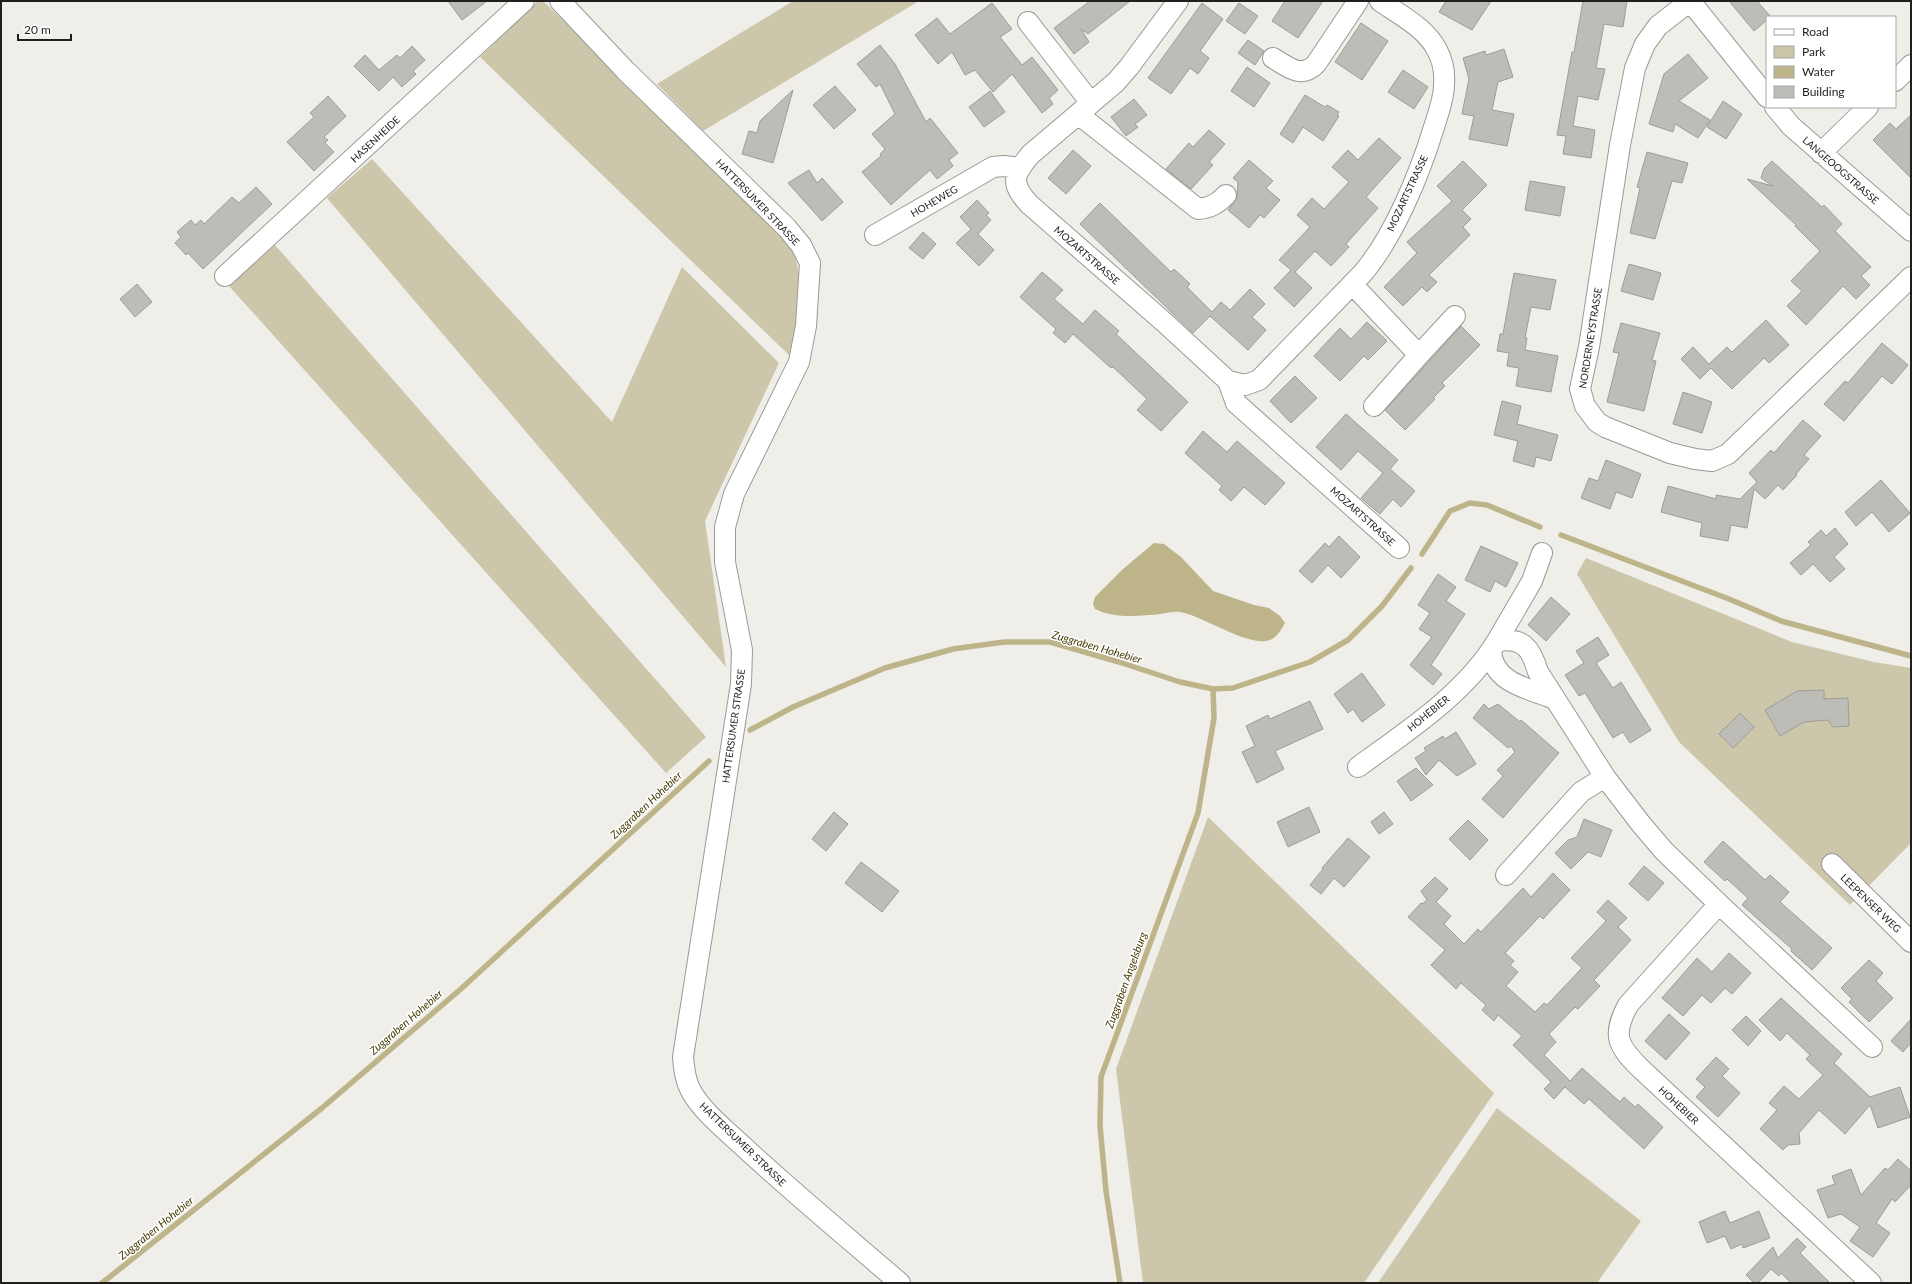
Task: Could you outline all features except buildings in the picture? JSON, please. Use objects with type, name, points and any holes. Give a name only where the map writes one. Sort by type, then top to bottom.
[{"type":"street","name":"HASENHEIDE","points":[[225,276],[524,1]]},
{"type":"street","name":"HATTERSUMER STRASSE","points":[[560,1],[625,70],[787,228],[801,245],[810,263],[806,326],[798,362],[734,494],[724,527],[725,562],[742,650],[741,684],[687,1029],[683,1057],[684,1075],[698,1102],[722,1127],[781,1181],[900,1283]]},
{"type":"street","points":[[1019,168],[1031,154],[1116,82],[1129,68],[1178,1]]},
{"type":"street","points":[[1273,58],[1289,68],[1302,72],[1309,70],[1316,64],[1358,1]]},
{"type":"street","name":"MOZARTSTRASSE","points":[[1228,381],[1245,385],[1259,380],[1374,260],[1408,195],[1423,162],[1444,87],[1444,68],[1437,50],[1422,30],[1380,1]]},
{"type":"street","points":[[1690,1],[1766,96]]},
{"type":"street","name":"NORDERNEYSTRASSE","points":[[1690,1],[1658,26],[1645,44],[1635,68],[1619,153],[1589,347],[1580,389],[1585,406],[1597,422],[1670,453],[1695,459],[1712,461],[1728,454],[1911,277]]},
{"type":"street","points":[[1028,22],[1085,108],[1198,208],[1208,208],[1226,195]]},
{"type":"street","points":[[1896,80],[1911,65]]},
{"type":"street","name":"LANGEOOGSTRASSE","points":[[1776,108],[1791,126],[1911,230]]},
{"type":"street","points":[[1821,153],[1867,108]]},
{"type":"street","name":"HOHEWEG","points":[[875,235],[994,167],[1004,166],[1019,168]]},
{"type":"street","name":"MOZARTSTRASSE","points":[[1019,168],[1015,182],[1020,194],[1029,204],[1164,322],[1228,381],[1236,403],[1399,548]]},
{"type":"street","points":[[1352,284],[1419,355]]},
{"type":"street","points":[[1374,406],[1455,316]]},
{"type":"street","name":"HOHEBIER","points":[[1358,767],[1444,701],[1471,676],[1494,646],[1532,581],[1542,553]]},
{"type":"street","points":[[1555,699],[1540,692],[1525,689],[1509,680],[1499,672],[1491,661],[1494,646],[1511,639],[1518,641],[1527,648],[1534,658],[1538,672],[1605,777],[1664,851],[1872,1047]]},
{"type":"street","points":[[1506,875],[1582,792],[1605,777]]},
{"type":"street","name":"LEEPENSER WEG","points":[[1832,864],[1911,942]]},
{"type":"street","name":"HOHEBIER","points":[[1719,904],[1628,1005],[1621,1018],[1618,1030],[1620,1044],[1625,1053],[1640,1068],[1871,1283]]},
{"type":"green space","points":[[538,1],[543,1],[771,220],[793,246],[802,288],[801,313],[790,356],[480,57]]},
{"type":"green space","points":[[793,1],[919,1],[703,131],[657,84]]},
{"type":"green space","points":[[372,159],[612,422],[682,267],[779,363],[705,521],[726,667],[327,198]]},
{"type":"green space","points":[[275,245],[706,737],[666,773],[229,286]]},
{"type":"green space","points":[[1586,558],[1792,642],[1874,662],[1911,668],[1911,843],[1850,905],[1679,742],[1577,574]]},
{"type":"green space","points":[[1208,817],[1494,1093],[1364,1283],[1143,1283],[1116,1069]]},
{"type":"green space","points":[[1497,1108],[1641,1221],[1597,1283],[1378,1283]]},
{"type":"water","points":[[1154,543],[1164,544],[1181,557],[1213,591],[1254,605],[1269,608],[1280,616],[1285,623],[1282,629],[1272,639],[1257,641],[1235,634],[1180,612],[1119,616],[1095,609],[1093,604],[1095,597],[1123,569]]},
{"type":"waterway","points":[[1422,554],[1450,511],[1470,503],[1487,505],[1540,527]]},
{"type":"waterway","points":[[1561,535],[1729,599],[1781,621],[1911,656]]},
{"type":"waterway","name":"Zuggraben Hohebier","points":[[750,730],[793,707],[885,668],[953,649],[1004,642],[1050,642],[1180,682],[1213,689],[1233,688],[1310,662],[1348,640],[1382,606],[1411,568]]},
{"type":"waterway","name":"Zuggraben Angelsburg","points":[[1120,1283],[1106,1191],[1100,1126],[1101,1077],[1198,813],[1214,718],[1213,689]]},
{"type":"waterway","name":"Zuggraben Hohebier","points":[[102,1283],[322,1108],[462,988],[709,761]]}]
